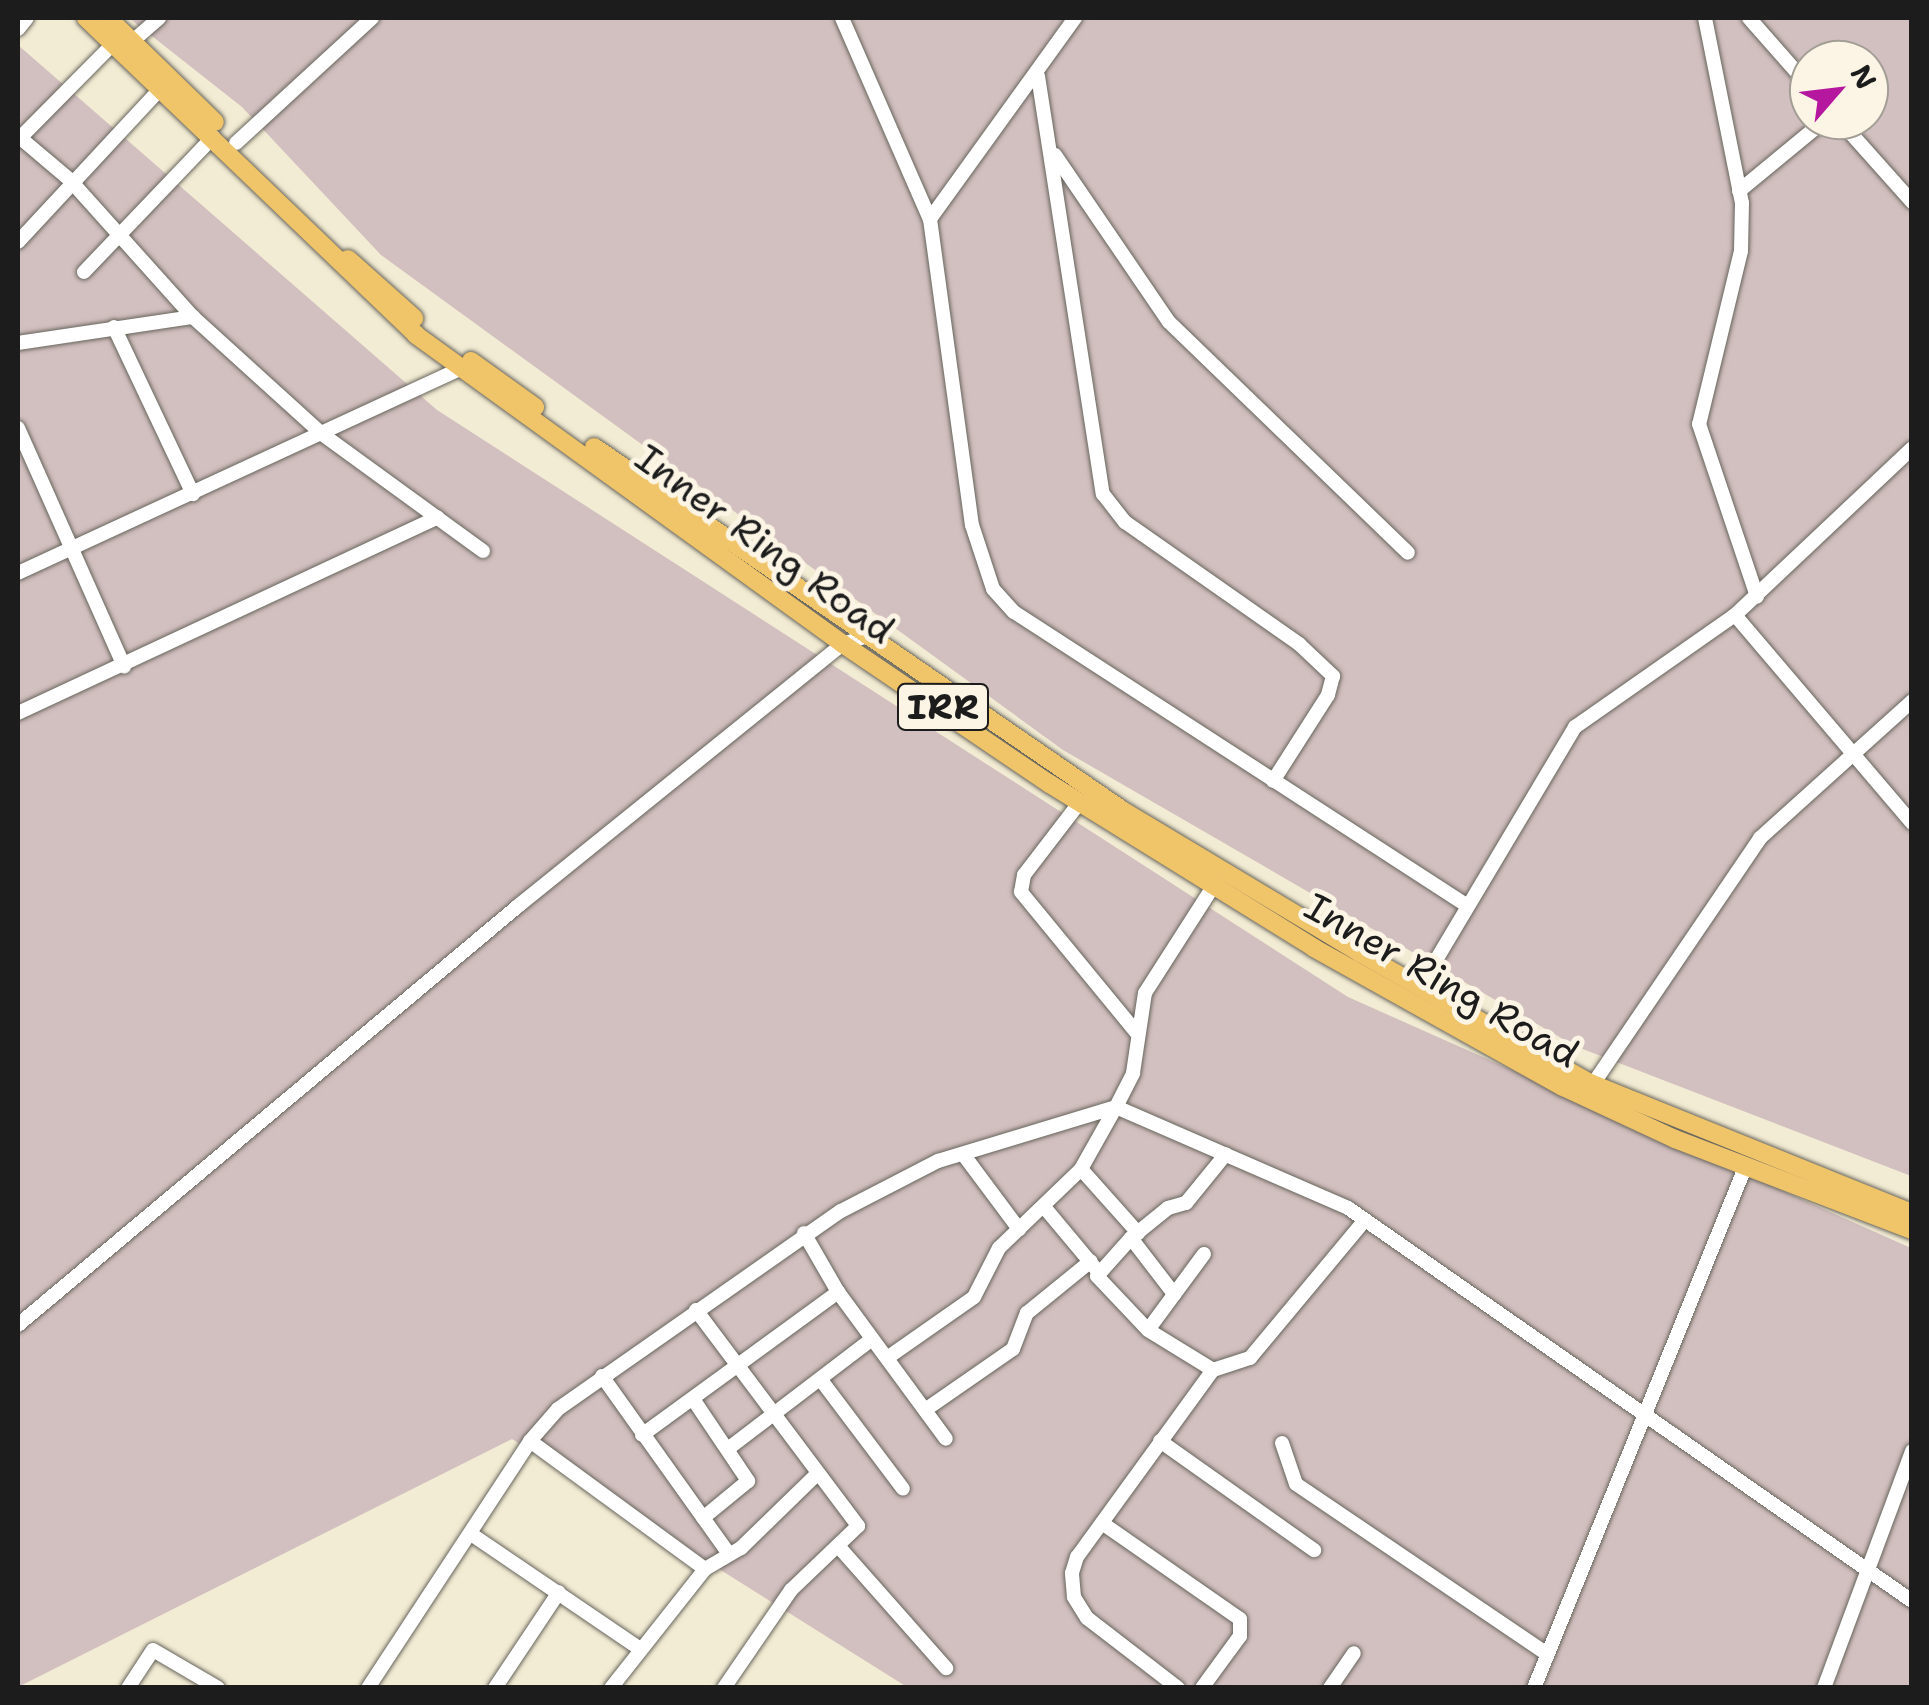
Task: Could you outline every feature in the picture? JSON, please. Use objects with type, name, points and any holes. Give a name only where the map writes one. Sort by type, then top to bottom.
[{"type":"main road","name":"Inner Ring Road","points":[[86,18],[126,40],[236,144],[357,268],[468,365],[844,644],[1080,802],[1314,948],[1589,1092],[1746,1165],[1912,1230]]},
{"type":"main road","name":"Inner Ring Road","points":[[108,18],[163,86],[374,300],[1122,810],[1589,1092],[1912,1213]]},
{"type":"street","points":[[18,29],[27,18]]},
{"type":"street","points":[[159,18],[126,40],[18,138],[70,180],[193,317],[322,434],[483,551]]},
{"type":"street","points":[[236,144],[372,18]]},
{"type":"street","points":[[842,18],[930,220],[972,525],[993,590],[1014,612],[1466,904]]},
{"type":"street","points":[[930,220],[1038,76],[1076,18]]},
{"type":"street","points":[[1705,18],[1739,192],[1741,251],[1700,424],[1756,596]]},
{"type":"street","points":[[1748,18],[1789,64]]},
{"type":"street","points":[[1038,76],[1102,494],[1126,522],[1299,644],[1333,676],[1328,695],[1273,781]]},
{"type":"street","points":[[18,242],[70,180],[163,86]]},
{"type":"street","points":[[84,272],[213,136]]},
{"type":"street","points":[[1739,192],[1801,140]]},
{"type":"street","points":[[1857,140],[1912,202]]},
{"type":"street","points":[[1052,150],[1170,322],[1408,553]]},
{"type":"street","points":[[18,343],[193,317]]},
{"type":"street","points":[[114,327],[193,494]]},
{"type":"street","points":[[18,572],[468,365]]},
{"type":"street","points":[[19,434],[124,666]]},
{"type":"street","points":[[1420,987],[1575,727],[1734,615],[1912,448]]},
{"type":"street","points":[[18,713],[438,518]]},
{"type":"street","points":[[1734,615],[1912,823]]},
{"type":"street","points":[[18,1325],[346,1046],[844,644],[864,637]]},
{"type":"street","points":[[1589,1092],[1760,838],[1912,702]]},
{"type":"street","points":[[1080,802],[1024,875],[1022,892],[1136,1032]]},
{"type":"street","points":[[888,1358],[974,1296],[999,1248],[1082,1169],[1133,1073],[1136,1032],[1145,993],[1214,885]]},
{"type":"street","points":[[368,1688],[530,1442],[558,1408],[804,1234],[893,1184],[963,1154],[1116,1107],[1226,1154],[1364,1221],[1912,1601]]},
{"type":"street","points":[[963,1154],[1018,1228]]},
{"type":"street","points":[[925,1410],[1013,1349],[1027,1313],[1168,1208],[1186,1203],[1226,1154]]},
{"type":"street","points":[[1534,1688],[1746,1165]]},
{"type":"street","points":[[1082,1169],[1174,1294]]},
{"type":"street","points":[[1045,1208],[1094,1266],[1103,1286],[1148,1330],[1213,1370]]},
{"type":"street","points":[[1178,1688],[1111,1642],[1074,1597],[1077,1556],[1213,1370],[1259,1349],[1364,1221]]},
{"type":"street","points":[[804,1234],[838,1292],[946,1438]]},
{"type":"street","points":[[1148,1330],[1204,1254]]},
{"type":"street","points":[[642,1435],[838,1292]]},
{"type":"street","points":[[696,1310],[816,1476],[858,1526],[790,1590],[724,1688]]},
{"type":"street","points":[[730,1448],[872,1339]]},
{"type":"street","points":[[602,1376],[729,1554]]},
{"type":"street","points":[[821,1380],[902,1490]]},
{"type":"street","points":[[693,1399],[730,1448],[747,1485],[704,1518]]},
{"type":"street","points":[[1160,1441],[1314,1550]]},
{"type":"street","points":[[530,1442],[704,1569]]},
{"type":"street","points":[[1282,1443],[1296,1484],[1547,1654]]},
{"type":"street","points":[[1824,1688],[1912,1452]]},
{"type":"street","points":[[611,1688],[704,1569],[729,1554],[816,1476]]},
{"type":"street","points":[[1102,1523],[1240,1619],[1240,1636],[1202,1688]]},
{"type":"street","points":[[471,1534],[639,1648]]},
{"type":"street","points":[[839,1547],[946,1668]]},
{"type":"street","points":[[495,1688],[559,1592]]},
{"type":"street","points":[[128,1688],[154,1650],[218,1688]]},
{"type":"street","points":[[1330,1688],[1354,1653]]},
{"type":"shaded area","points":[[129,18],[1911,18],[1911,1176],[1575,1046],[1063,750],[381,255],[242,107]]},
{"type":"shaded area","points":[[18,45],[437,410],[1348,997],[1911,1248],[1911,1687],[907,1687],[512,1439],[18,1687]]}]
